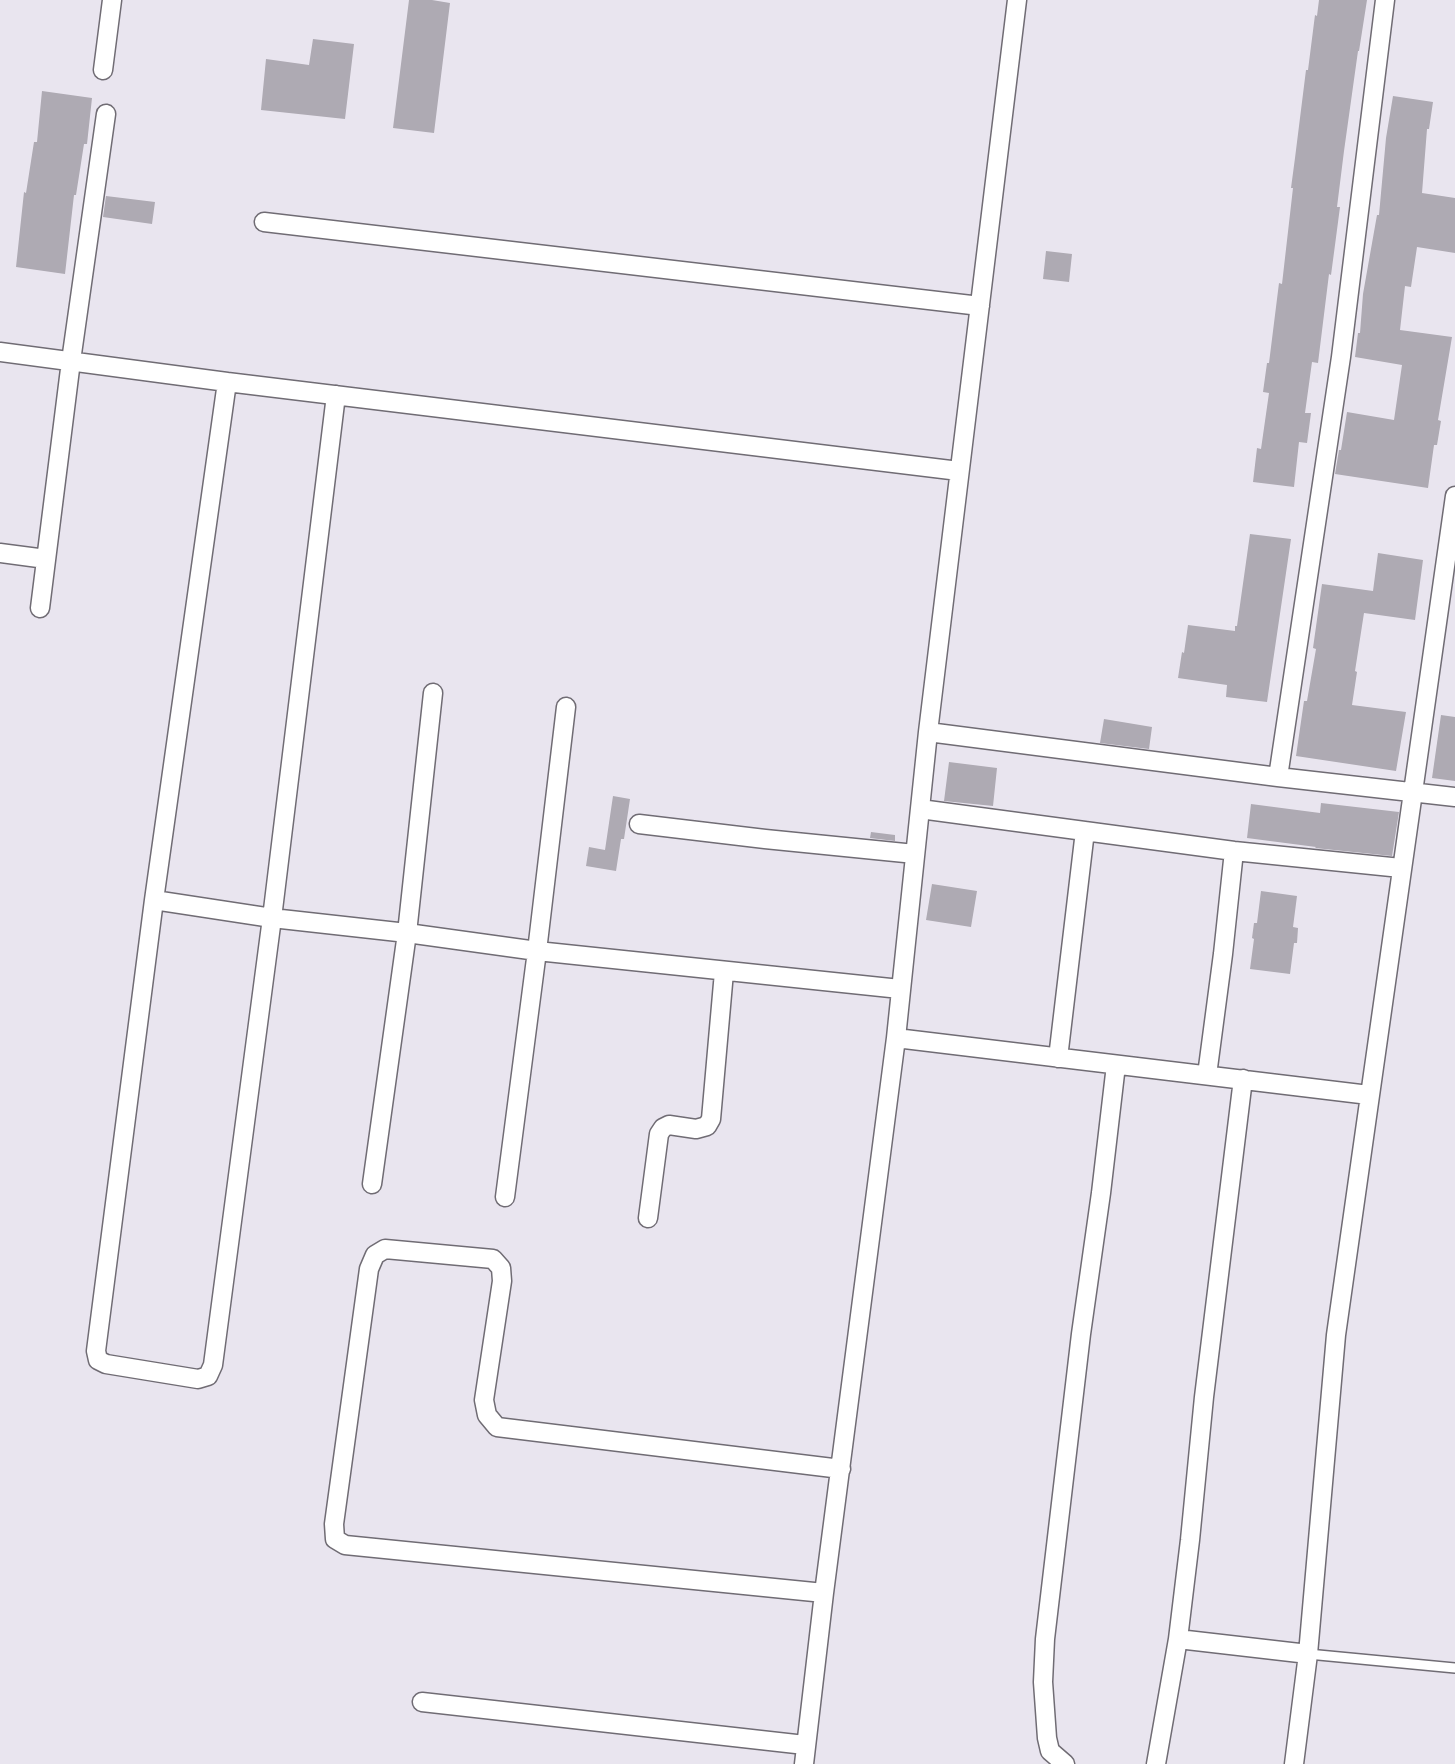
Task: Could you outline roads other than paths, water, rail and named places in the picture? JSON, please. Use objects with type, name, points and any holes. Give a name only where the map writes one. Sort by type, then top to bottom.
[{"type":"street","points":[[103,70],[112,0]]},
{"type":"street","points":[[804,1764],[896,1038],[928,732],[1017,0]]},
{"type":"street","points":[[1278,777],[1341,357],[1385,0]]},
{"type":"street","points":[[40,608],[106,114]]},
{"type":"street","points":[[264,222],[980,306]]},
{"type":"street","points":[[0,352],[960,471]]},
{"type":"street","points":[[227,382],[154,900],[96,1351],[98,1360],[106,1364],[198,1380],[208,1376],[214,1364],[336,395]]},
{"type":"street","points":[[1294,1764],[1308,1654],[1336,1335],[1455,495]]},
{"type":"street","points":[[0,553],[46,559]]},
{"type":"street","points":[[372,1184],[407,933],[433,693]]},
{"type":"street","points":[[505,1197],[566,706]]},
{"type":"street","points":[[928,732],[1455,797]]},
{"type":"street","points":[[920,809],[1234,851],[1401,868]]},
{"type":"street","points":[[639,824],[915,853]]},
{"type":"street","points":[[1058,1058],[1085,831]]},
{"type":"street","points":[[1207,1075],[1234,851]]},
{"type":"street","points":[[154,900],[272,918],[537,951],[900,989]]},
{"type":"street","points":[[648,1219],[659,1134],[669,1125],[696,1129],[707,1126],[711,1119],[724,972]]},
{"type":"street","points":[[896,1038],[1369,1095]]},
{"type":"street","points":[[1065,1764],[1050,1751],[1047,1738],[1043,1682],[1045,1639],[1116,1065]]},
{"type":"street","points":[[1156,1764],[1178,1639],[1243,1079]]},
{"type":"street","points":[[824,1593],[345,1545],[335,1539],[334,1524],[367,1282],[375,1255],[385,1249],[492,1259],[501,1268],[502,1281],[484,1400],[487,1415],[497,1427],[841,1469]]},
{"type":"street","points":[[1178,1639],[1308,1654]]},
{"type":"street","points":[[422,1702],[806,1745]]},
{"type":"lane","points":[[1308,1654],[1455,1668]]}]
